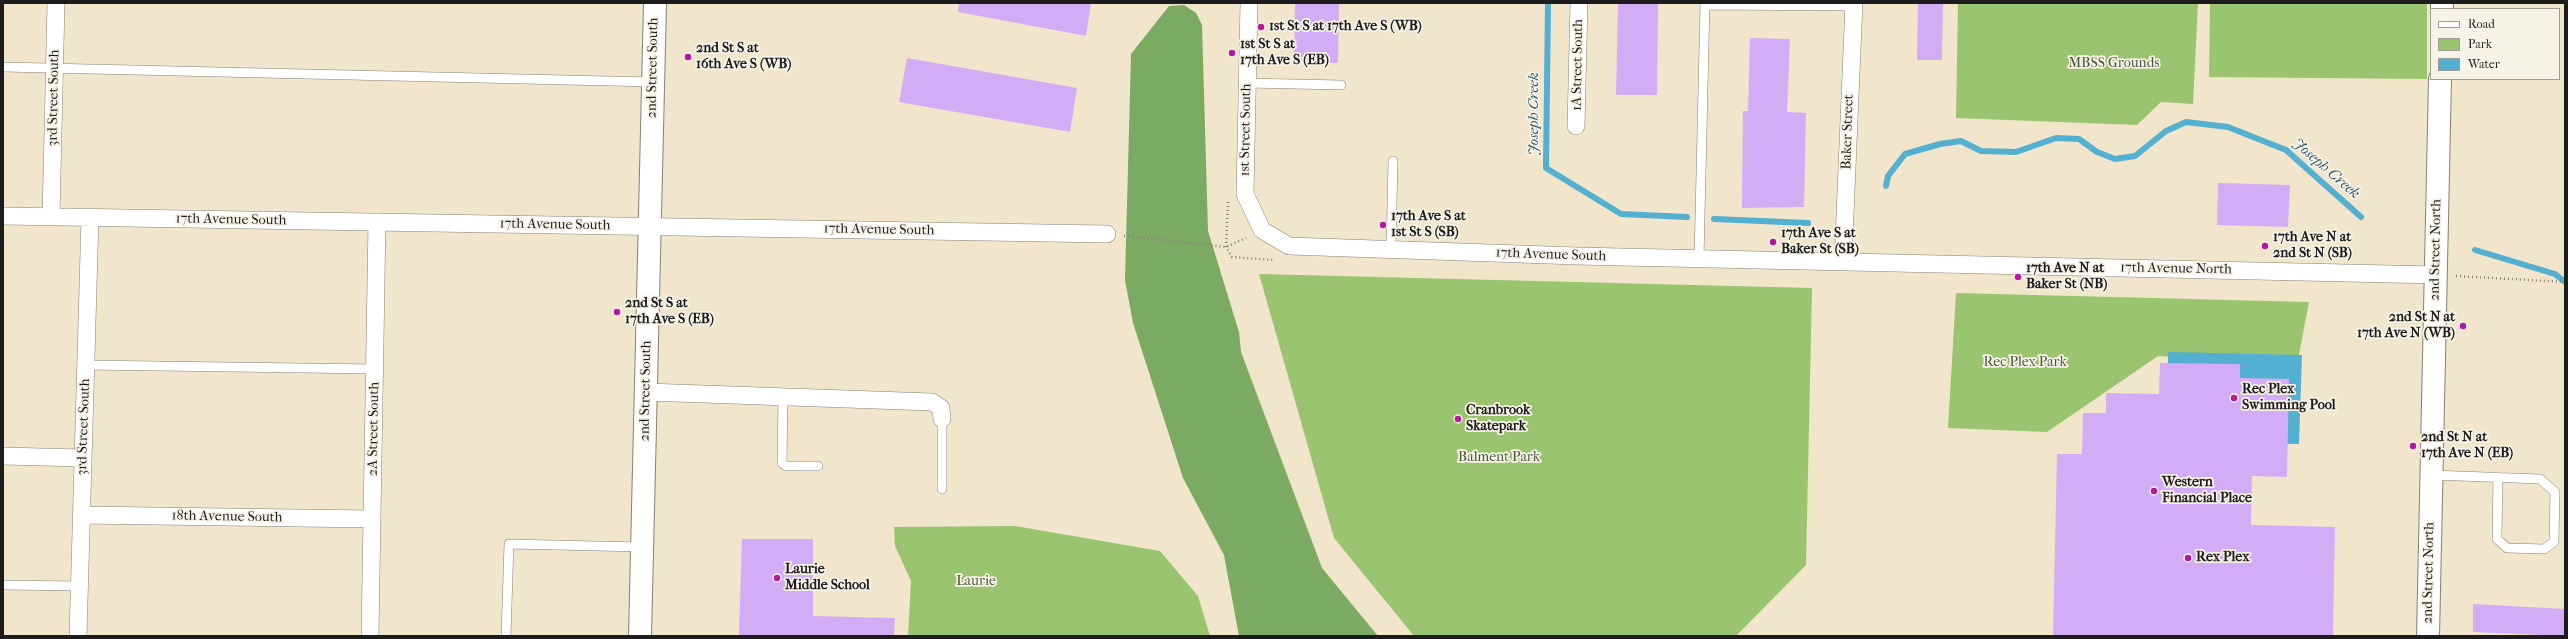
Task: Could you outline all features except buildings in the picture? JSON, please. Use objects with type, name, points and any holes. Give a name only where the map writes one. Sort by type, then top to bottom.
[{"type":"main road","name":"2nd Street South","points":[[640,636],[655,3]]},
{"type":"main road","name":"2nd Street North","points":[[2428,636],[2440,80]]},
{"type":"street","name":"3rd Street South","points":[[51,217],[56,3]]},
{"type":"street","name":"1st Street South","points":[[1249,3],[1245,194],[1262,230]]},
{"type":"street","name":"1A Street South","points":[[1576,126],[1579,3]]},
{"type":"street","name":"Baker Street","points":[[1843,262],[1854,5]]},
{"type":"street","name":"17th Avenue South","points":[[3,216],[1107,234]]},
{"type":"street","name":"3rd Street South","points":[[78,636],[90,217]]},
{"type":"street","name":"2A Street South","points":[[370,636],[377,222]]},
{"type":"street","name":"17th Avenue South","points":[[1262,230],[1289,246],[1843,262]]},
{"type":"street","name":"17th Avenue North","points":[[1843,262],[2436,275]]},
{"type":"street","points":[[646,392],[932,402],[941,408],[942,419]]},
{"type":"street","points":[[3,456],[83,458]]},
{"type":"street","name":"18th Avenue South","points":[[82,515],[372,519]]},
{"type":"lane","points":[[1698,259],[1705,4],[1854,5]]},
{"type":"lane","points":[[3,67],[54,70],[653,82]]},
{"type":"lane","points":[[1247,83],[1341,85]]},
{"type":"lane","points":[[1391,249],[1393,161]]},
{"type":"lane","points":[[85,366],[375,369]]},
{"type":"lane","points":[[783,397],[782,463],[786,466],[818,466]]},
{"type":"lane","points":[[942,419],[942,489]]},
{"type":"lane","points":[[2432,475],[2540,478],[2555,492],[2554,542],[2544,549],[2507,548],[2497,539],[2498,477]]},
{"type":"lane","points":[[506,636],[508,544],[642,547]]},
{"type":"lane","points":[[3,585],[80,586]]},
{"type":"path","points":[[1134,238],[1226,247],[1262,230]]},
{"type":"path","points":[[2436,275],[2565,282]]},
{"type":"green space","name":"MBSS Grounds","points":[[1958,3],[2198,3],[2193,104],[2161,102],[2137,125],[1956,118]]},
{"type":"green space","points":[[2210,3],[2427,3],[2427,79],[2209,77]]},
{"type":"green space","points":[[1184,5],[1196,13],[1202,25],[1208,231],[1239,332],[1241,352],[1322,568],[1378,636],[1239,636],[1224,555],[1183,478],[1133,323],[1125,280],[1131,54],[1169,6]]},
{"type":"green space","name":"Balment Park","points":[[1259,274],[1812,288],[1806,565],[1736,636],[1414,636],[1334,538]]},
{"type":"green space","name":"Rec Plex Park","points":[[1956,293],[2309,302],[2297,365],[2158,356],[2047,432],[1948,428]]},
{"type":"green space","name":"Laurie","points":[[1015,526],[1160,551],[1198,596],[1210,636],[908,636],[911,581],[895,546],[894,527]]},
{"type":"water","name":"Rec Plex Swimming Pool","points":[[2168,352],[2302,355],[2299,444],[2167,442]]},
{"type":"waterway","name":"Joseph Creek","points":[[1548,3],[1546,168],[1621,214],[1687,217]]},
{"type":"waterway","name":"Joseph Creek","points":[[1886,186],[1888,176],[1905,154],[1940,144],[1961,141],[1981,151],[2016,152],[2056,138],[2079,139],[2097,152],[2115,159],[2135,156],[2166,131],[2186,122],[2228,127],[2286,150],[2361,217]]},
{"type":"waterway","name":"Joseph Creek","points":[[1714,219],[1808,223]]},
{"type":"waterway","name":"Joseph Creek","points":[[2475,250],[2555,274],[2565,282]]},
{"type":"place","name":"1st St S at 17th Ave S (WB)","points":[[1261,27]]},
{"type":"place","name":"1st St S at 17th Ave S (EB)","points":[[1232,53]]},
{"type":"place","name":"2nd St S at 16th Ave S (WB)","points":[[688,57]]},
{"type":"place","name":"17th Ave S at 1st St S (SB)","points":[[1383,225]]},
{"type":"place","name":"17th Ave S at Baker St (SB)","points":[[1773,242]]},
{"type":"place","name":"17th Ave N at 2nd St N (SB)","points":[[2265,246]]},
{"type":"place","name":"17th Ave N at Baker St (NB)","points":[[2018,277]]},
{"type":"place","name":"2nd St S at 17th Ave S (EB)","points":[[617,312]]},
{"type":"place","name":"2nd St N at 17th Ave N (WB)","points":[[2463,326]]},
{"type":"place","name":"Rec Plex Swimming Pool","points":[[2234,398]]},
{"type":"place","name":"Cranbrook Skatepark","points":[[1458,419]]},
{"type":"place","name":"2nd St N at 17th Ave N (EB)","points":[[2413,446]]},
{"type":"place","name":"Western Financial Place","points":[[2154,491]]},
{"type":"place","name":"Rex Plex","points":[[2188,558]]},
{"type":"place","name":"Laurie Middle School","points":[[777,578]]}]
